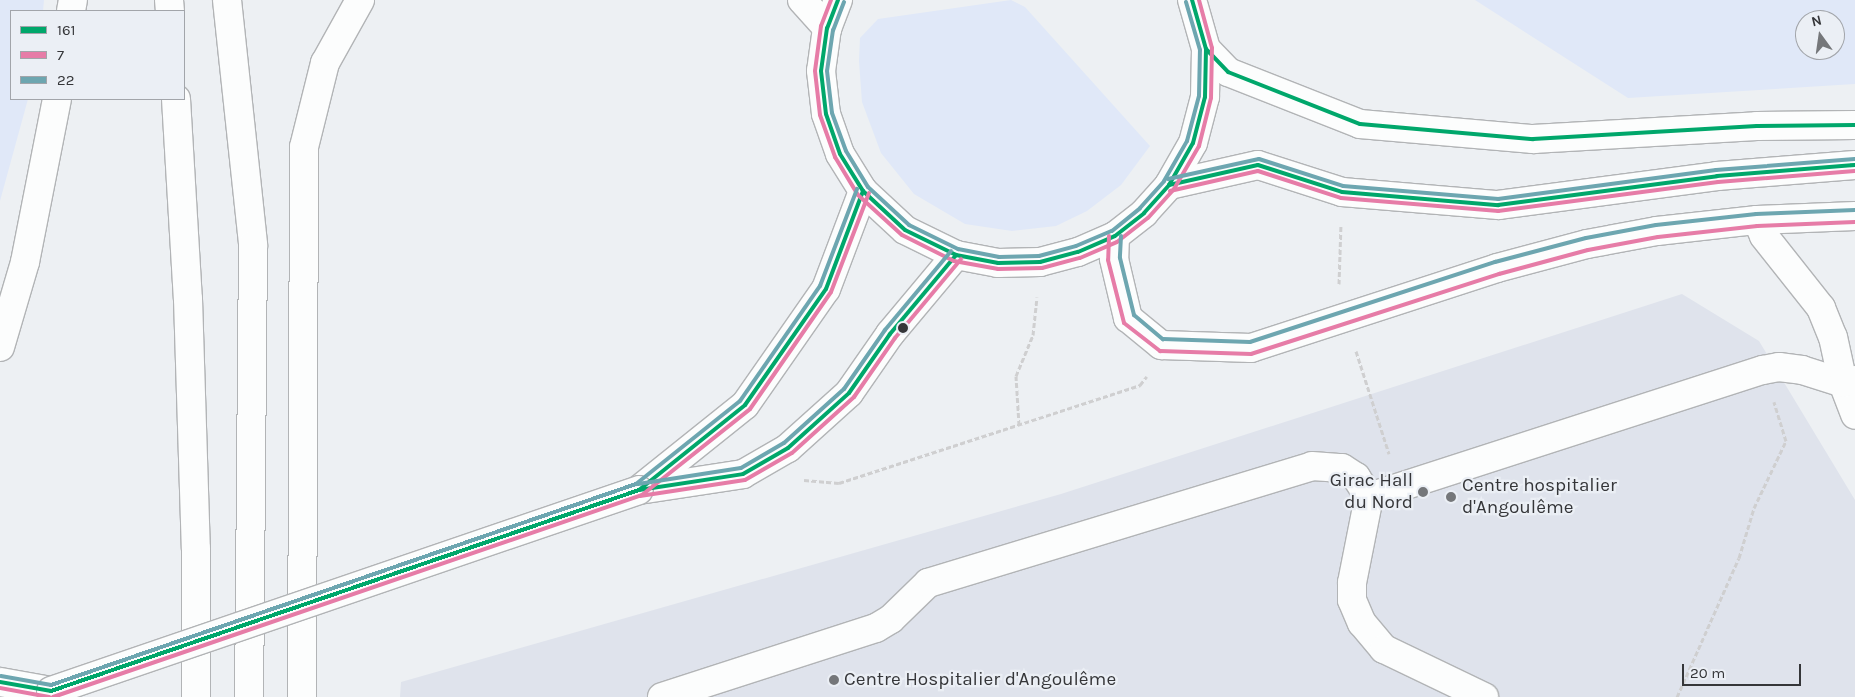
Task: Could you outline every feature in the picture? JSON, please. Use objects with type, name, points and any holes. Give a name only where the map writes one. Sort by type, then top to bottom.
[{"type":"main road","points":[[227,0],[253,245],[249,697]]},
{"type":"main road","points":[[302,697],[304,147],[325,63],[360,0]]},
{"type":"main road","points":[[802,0],[827,28]]},
{"type":"main road","points":[[838,0],[827,28],[822,71],[826,114],[840,154],[863,191],[905,230],[956,255],[998,263],[1040,262],[1078,252],[1115,236],[1144,213],[1170,185],[1193,143],[1206,97],[1206,49],[1192,0]]},
{"type":"main road","points":[[1206,49],[1228,72],[1360,124],[1533,139],[1757,126],[1855,125]]},
{"type":"main road","points":[[0,347],[25,262],[57,100]]},
{"type":"main road","points":[[176,100],[188,299],[196,529],[196,697]]},
{"type":"main road","points":[[1170,185],[1258,165],[1342,192],[1498,205],[1717,176],[1855,165]]},
{"type":"main road","points":[[639,490],[745,405],[826,288],[863,191]]},
{"type":"main road","points":[[1115,236],[1114,259],[1128,318],[1160,345],[1251,348],[1497,268],[1587,244],[1657,231],[1757,220],[1855,216]]},
{"type":"main road","points":[[1757,220],[1764,236],[1821,308],[1849,381],[1855,415]]},
{"type":"main road","points":[[0,682],[46,694],[639,490],[744,474],[788,448],[849,393],[890,334],[956,255]]},
{"type":"main road","points":[[1369,497],[1763,370],[1780,367],[1849,381]]},
{"type":"main road","points":[[662,697],[876,628],[891,619],[928,583],[1312,466],[1342,468],[1356,477],[1369,497],[1352,583],[1352,600],[1362,623],[1384,649],[1484,697]]},
{"type":"path","points":[[1019,425],[1016,376],[1033,335],[1040,262]]},
{"type":"path","points":[[801,480],[839,484],[1140,385],[1168,346]]},
{"type":"path","points":[[1677,697],[1740,558],[1754,508],[1786,441],[1763,370]]},
{"type":"shaded area","points":[[0,0],[44,0],[43,10],[10,10],[10,100],[28,100],[0,201]]},
{"type":"shaded area","points":[[1011,0],[1025,7],[1150,146],[1121,185],[1087,211],[1056,226],[1012,231],[965,224],[914,194],[881,153],[862,102],[859,61],[860,38],[878,19]]},
{"type":"shaded area","points":[[1475,0],[1855,0],[1855,84],[1628,98]]},
{"type":"shaded area","name":"Centre hospitalier d'Angoulême","points":[[1682,294],[1759,341],[1855,500],[1855,697],[400,697],[401,682],[1061,494]]},
{"type":"transit line","name":"7","points":[[831,0],[821,26],[815,71],[820,115],[835,157],[858,195],[902,235],[954,261],[998,269],[1042,268],[1080,258],[1117,242],[1148,218],[1174,189],[1199,146],[1211,98],[1212,48],[1199,0]]},
{"type":"transit line","name":"161","points":[[838,0],[827,28],[821,71],[826,114],[840,154],[863,191],[905,230],[956,255],[998,263],[1040,262],[1078,252],[1115,236],[1144,213],[1169,185],[1193,143],[1205,97],[1206,49],[1192,0]]},
{"type":"transit line","name":"22","points":[[844,2],[833,30],[827,71],[832,113],[846,151],[868,187],[909,225],[958,249],[999,257],[1039,256],[1076,246],[1112,231],[1140,208],[1164,181],[1187,141],[1199,96],[1200,50],[1186,2]]},
{"type":"transit line","name":"161","points":[[1206,49],[1228,72],[1360,124],[1533,139],[1757,126],[1855,125]]},
{"type":"transit line","name":"22","points":[[1168,179],[1259,159],[1343,186],[1498,199],[1716,170],[1855,159]]},
{"type":"transit line","name":"161","points":[[1169,185],[1258,165],[1342,192],[1498,205],[1717,176],[1855,165]]},
{"type":"transit line","name":"7","points":[[1170,191],[1258,171],[1341,198],[1498,211],[1718,182],[1855,171]]},
{"type":"transit line","name":"22","points":[[1,676],[51,685],[636,484],[740,401],[820,286],[857,189]]},
{"type":"transit line","name":"161","points":[[0,682],[51,691],[639,490],[745,405],[826,289],[863,191]]},
{"type":"transit line","name":"7","points":[[53,697],[642,495],[750,409],[831,292],[869,193]]},
{"type":"transit line","name":"22","points":[[1121,236],[1120,258],[1134,315],[1163,339],[1250,342],[1495,262],[1586,238],[1656,225],[1756,214],[1855,210]]},
{"type":"transit line","name":"7","points":[[1109,236],[1108,260],[1124,323],[1160,351],[1251,354],[1499,274],[1588,250],[1658,237],[1757,226],[1855,222]]},
{"type":"transit line","name":"22","points":[[638,484],[741,468],[784,443],[844,389],[885,330],[951,251]]},
{"type":"transit line","name":"161","points":[[639,490],[743,474],[788,448],[849,393],[890,334],[956,255]]},
{"type":"transit line","name":"7","points":[[640,496],[745,480],[792,453],[854,397],[895,338],[961,259]]},
{"type":"transit line","name":"7","points":[[0,688],[49,697]]},
{"type":"place","name":"Girac Hall du Nord","points":[[1423,492]]},
{"type":"place","name":"Centre hospitalier d'Angoulême","points":[[1451,497]]},
{"type":"place","name":"Centre Hospitalier d'Angoulême","points":[[834,680]]}]
